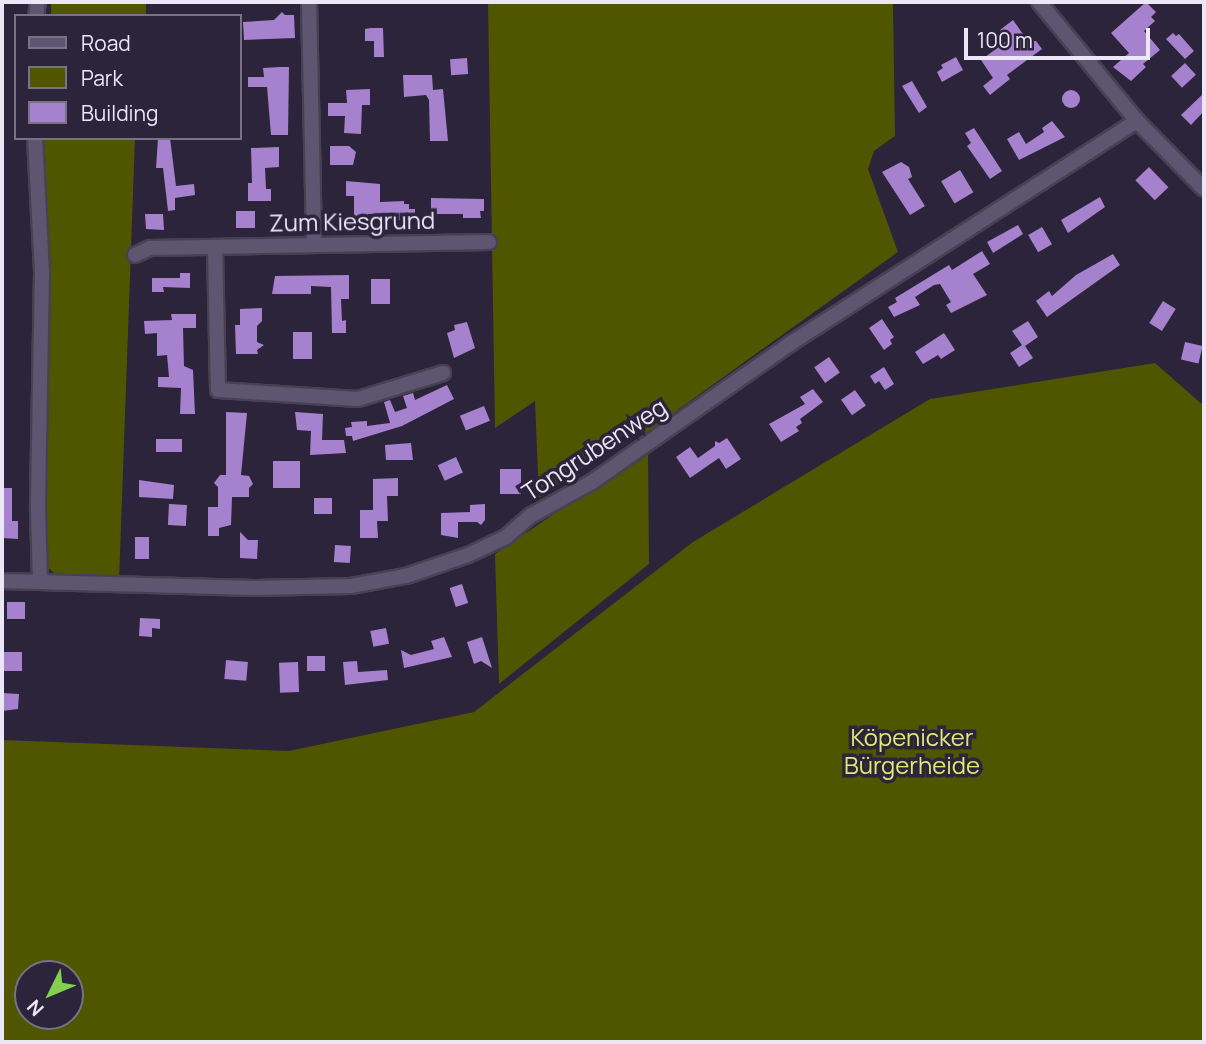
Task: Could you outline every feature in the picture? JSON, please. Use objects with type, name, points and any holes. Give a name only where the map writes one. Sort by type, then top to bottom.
[{"type":"street","points":[[309,2],[314,244]]},
{"type":"street","points":[[1039,2],[1137,121],[1204,189]]},
{"type":"street","name":"Tongrubenweg","points":[[2,581],[254,588],[351,586],[406,576],[468,555],[506,537],[530,516],[592,482],[791,342],[1137,121]]},
{"type":"street","points":[[35,140],[43,272],[38,476],[40,582]]},
{"type":"street","name":"Zum Kiesgrund","points":[[135,255],[150,248],[489,242]]},
{"type":"street","points":[[215,247],[218,390],[358,399],[443,373]]},
{"type":"green space","points":[[51,2],[146,2],[146,14],[51,14]]},
{"type":"green space","points":[[488,2],[893,2],[895,136],[874,151],[868,169],[898,252],[647,432],[603,438],[583,468],[539,498],[535,401],[495,428]]},
{"type":"green space","points":[[42,140],[135,140],[119,582],[59,577],[47,567],[44,505],[49,288],[43,230],[47,224]]},
{"type":"green space","name":"Köpenicker Bürgerheide","points":[[1155,363],[1204,406],[1204,1042],[2,1042],[2,740],[289,751],[474,712],[693,542],[930,399]]},
{"type":"green space","points":[[648,450],[649,564],[499,684],[495,554]]},
{"type":"building","points":[[1146,2],[1156,12],[1151,17],[1155,21],[1144,31],[1160,50],[1143,64],[1146,67],[1131,81],[1113,67],[1129,53],[1111,33]]},
{"type":"building","points":[[282,12],[285,15],[294,15],[295,38],[244,40],[243,22],[274,20]]},
{"type":"building","points":[[1013,20],[1028,41],[1036,41],[1042,49],[1007,75],[1010,79],[990,95],[983,86],[993,78],[981,60],[1008,40],[1000,30]]},
{"type":"building","points":[[383,28],[384,57],[374,57],[374,41],[365,41],[365,29]]},
{"type":"building","points":[[1173,33],[1176,36],[1179,34],[1194,51],[1185,59],[1166,39]]},
{"type":"building","points":[[956,57],[963,70],[942,82],[937,72],[943,68],[941,65]]},
{"type":"building","points":[[467,58],[468,74],[451,75],[450,59]]},
{"type":"building","points":[[1185,63],[1196,75],[1182,88],[1171,76]]},
{"type":"building","points":[[289,67],[288,135],[271,135],[267,87],[248,87],[248,77],[264,77],[263,68]]},
{"type":"building","points":[[403,75],[432,75],[433,90],[443,89],[448,141],[430,141],[429,100],[426,95],[404,97]]},
{"type":"building","points":[[912,81],[927,107],[919,113],[902,86]]},
{"type":"building","points":[[370,89],[370,105],[362,105],[361,134],[344,133],[345,116],[328,116],[328,103],[347,103],[346,90]]},
{"type":"building","points":[[1067,90],[1075,90],[1080,99],[1078,106],[1067,108],[1062,103],[1062,95]]},
{"type":"building","points":[[1204,93],[1204,111],[1191,125],[1181,115]]},
{"type":"building","points":[[1052,121],[1065,137],[1019,160],[1007,139],[1019,132],[1026,144],[1044,132],[1042,128]]},
{"type":"building","points":[[974,128],[1002,171],[990,179],[967,146],[971,143],[965,133]]},
{"type":"building","points":[[158,140],[170,140],[176,186],[194,184],[195,195],[175,198],[175,210],[168,211],[163,168],[156,168]]},
{"type":"building","points":[[330,146],[349,146],[356,152],[353,165],[330,165]]},
{"type":"building","points":[[279,147],[279,167],[265,168],[266,189],[271,189],[271,201],[248,201],[248,183],[252,183],[251,148]]},
{"type":"building","points":[[901,162],[909,167],[912,177],[908,179],[925,206],[910,215],[882,172]]},
{"type":"building","points":[[1149,167],[1168,187],[1155,200],[1135,180]]},
{"type":"building","points":[[960,170],[973,192],[955,204],[941,181]]},
{"type":"building","points":[[346,181],[380,184],[380,202],[404,201],[404,204],[409,204],[409,209],[415,209],[415,218],[394,221],[394,213],[368,214],[368,221],[354,221],[354,196],[346,196]]},
{"type":"building","points":[[1100,197],[1105,207],[1068,233],[1061,220]]},
{"type":"building","points":[[431,198],[484,199],[484,211],[480,211],[481,218],[463,218],[463,214],[431,214]]},
{"type":"building","points":[[236,211],[255,211],[255,228],[236,228]]},
{"type":"building","points":[[145,214],[163,214],[164,230],[146,229]]},
{"type":"building","points":[[1018,225],[1023,234],[993,253],[987,242]]},
{"type":"building","points":[[1042,227],[1052,244],[1038,252],[1028,235]]},
{"type":"building","points":[[982,251],[990,264],[973,274],[987,295],[951,313],[946,305],[951,302],[940,284],[934,285],[915,297],[920,305],[894,317],[888,307],[897,302],[895,298],[949,265],[952,270]]},
{"type":"building","points":[[1113,254],[1120,265],[1047,317],[1036,301],[1049,291],[1052,296],[1076,275]]},
{"type":"building","points":[[180,273],[190,273],[190,288],[163,287],[164,292],[152,292],[152,278],[180,278]]},
{"type":"building","points":[[349,275],[349,299],[341,299],[342,321],[346,320],[346,333],[332,333],[331,287],[311,286],[311,294],[272,294],[275,276]]},
{"type":"building","points":[[371,279],[390,279],[390,304],[371,304]]},
{"type":"building","points":[[1163,301],[1176,309],[1162,331],[1149,323]]},
{"type":"building","points":[[262,308],[262,321],[257,326],[257,342],[264,345],[257,350],[258,354],[236,354],[235,325],[240,325],[240,309]]},
{"type":"building","points":[[171,314],[196,314],[196,328],[183,328],[184,366],[193,370],[195,414],[180,414],[181,388],[158,387],[158,377],[169,377],[167,355],[157,356],[157,333],[145,334],[144,321],[172,320]]},
{"type":"building","points":[[882,319],[894,337],[890,340],[892,344],[884,350],[869,328]]},
{"type":"building","points":[[1028,321],[1038,337],[1025,346],[1033,358],[1019,367],[1010,353],[1022,345],[1012,331]]},
{"type":"building","points":[[467,322],[475,348],[454,358],[447,333],[455,330],[454,325]]},
{"type":"building","points":[[293,332],[312,332],[312,359],[293,359]]},
{"type":"building","points":[[944,333],[955,350],[941,359],[938,355],[923,364],[915,352]]},
{"type":"building","points":[[1185,342],[1203,346],[1198,364],[1181,360]]},
{"type":"building","points":[[829,357],[840,373],[825,383],[814,367]]},
{"type":"building","points":[[884,367],[894,384],[885,390],[879,381],[875,384],[870,376]]},
{"type":"building","points":[[447,385],[454,399],[402,426],[353,441],[352,436],[346,436],[345,428],[352,427],[351,422],[367,421],[367,426],[390,423],[384,402],[390,400],[395,412],[407,408],[403,396],[413,393],[415,400]]},
{"type":"building","points":[[813,389],[823,402],[800,419],[802,423],[796,427],[799,431],[781,442],[769,424],[805,404],[800,397]]},
{"type":"building","points":[[855,390],[866,406],[852,415],[841,400]]},
{"type":"building","points":[[484,406],[490,421],[466,431],[460,416]]},
{"type":"building","points":[[226,412],[247,413],[241,475],[249,476],[253,484],[249,488],[249,497],[232,497],[231,525],[219,528],[219,536],[208,536],[208,507],[218,507],[218,487],[214,483],[220,475],[226,475]]},
{"type":"building","points":[[295,412],[323,414],[322,440],[344,440],[346,453],[310,455],[311,431],[297,430]]},
{"type":"building","points":[[727,438],[741,459],[726,469],[719,458],[690,478],[676,457],[690,447],[698,458],[715,446],[715,441],[719,443]]},
{"type":"building","points":[[156,439],[182,439],[182,452],[156,452]]},
{"type":"building","points":[[411,443],[413,460],[386,460],[385,445]]},
{"type":"building","points":[[456,457],[463,473],[445,481],[438,465]]},
{"type":"building","points":[[273,461],[300,461],[300,488],[273,488]]},
{"type":"building","points":[[500,469],[521,469],[521,494],[500,494]]},
{"type":"building","points":[[398,478],[398,496],[387,496],[388,521],[377,521],[378,538],[360,538],[360,510],[373,510],[373,479]]},
{"type":"building","points":[[139,480],[174,485],[173,499],[139,497]]},
{"type":"building","points":[[2,488],[12,488],[12,521],[18,521],[18,539],[2,538]]},
{"type":"building","points":[[314,498],[332,498],[332,514],[314,514]]},
{"type":"building","points":[[169,504],[187,505],[186,526],[168,525]]},
{"type":"building","points":[[485,504],[485,520],[481,525],[477,522],[458,522],[458,538],[441,535],[441,513],[470,512],[470,505]]},
{"type":"building","points":[[240,532],[248,540],[258,540],[257,559],[240,558]]},
{"type":"building","points":[[135,537],[149,537],[149,559],[135,559]]},
{"type":"building","points":[[335,545],[351,546],[350,563],[334,562]]},
{"type":"building","points":[[462,584],[468,603],[456,607],[450,588]]},
{"type":"building","points":[[7,602],[25,602],[25,619],[7,619]]},
{"type":"building","points":[[140,618],[160,619],[160,629],[152,628],[152,637],[139,636]]},
{"type":"building","points":[[386,628],[389,644],[373,647],[370,631]]},
{"type":"building","points":[[444,637],[452,657],[404,668],[401,650],[411,655],[434,649],[431,641]]},
{"type":"building","points":[[482,637],[492,668],[481,661],[474,664],[467,642]]},
{"type":"building","points":[[4,652],[22,652],[22,671],[4,671]]},
{"type":"building","points":[[307,656],[325,656],[325,671],[307,671]]},
{"type":"building","points":[[226,660],[248,662],[246,681],[224,679]]},
{"type":"building","points":[[357,661],[358,672],[387,670],[388,680],[345,685],[343,662]]},
{"type":"building","points":[[298,662],[299,692],[280,693],[279,663]]},
{"type":"building","points":[[2,693],[19,694],[18,709],[2,711]]}]
